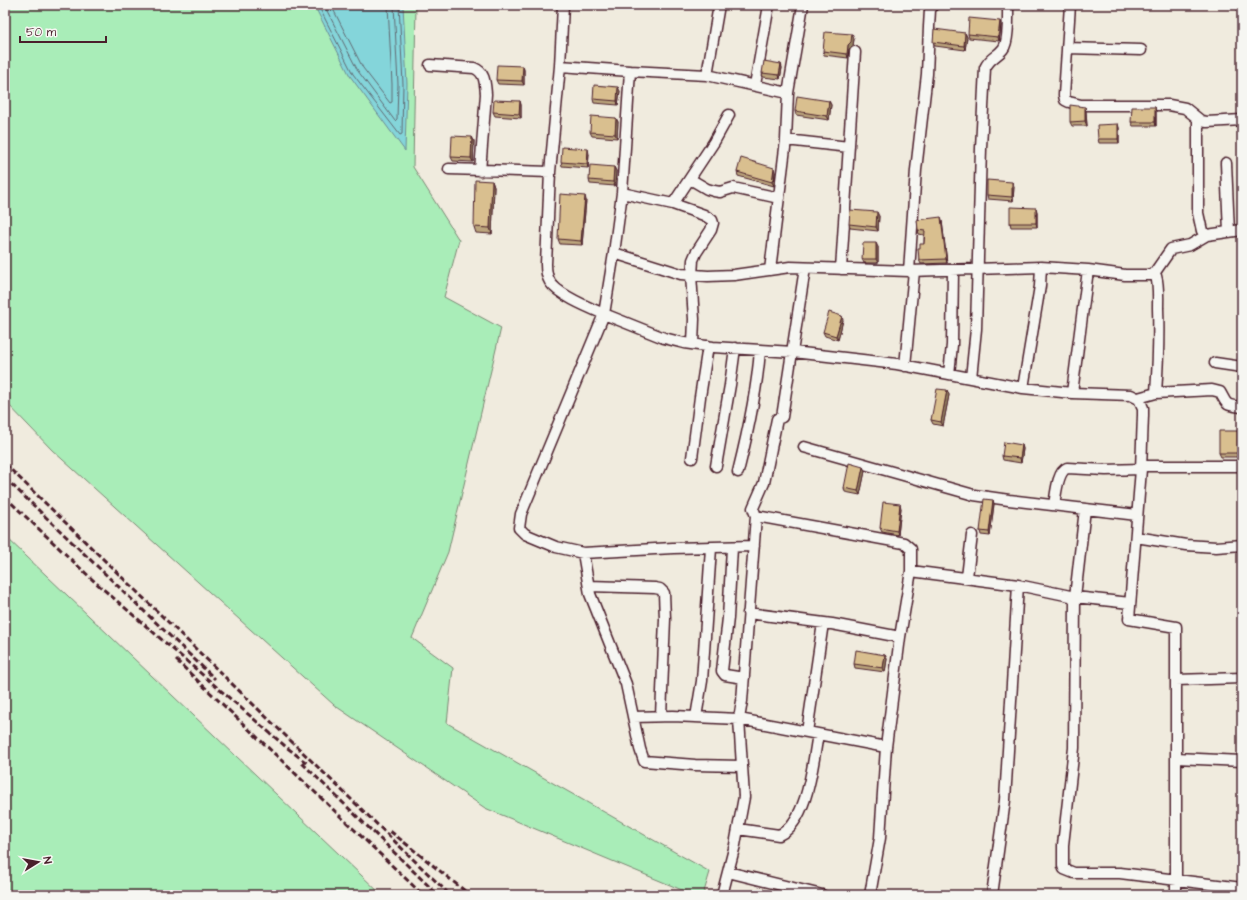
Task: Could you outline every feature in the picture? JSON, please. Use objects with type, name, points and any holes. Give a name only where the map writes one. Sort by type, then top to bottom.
[{"type":"street","points":[[563,5],[560,66],[550,172],[546,272],[550,283],[565,295],[604,314],[664,338],[693,344],[793,352],[905,366],[1023,388],[1072,393],[1131,395],[1141,401],[1144,415],[1129,618],[1176,627],[1176,895]]},
{"type":"street","points":[[707,74],[719,5]]},
{"type":"street","points":[[755,85],[769,5]]},
{"type":"street","points":[[770,270],[786,140],[788,93],[802,5]]},
{"type":"street","points":[[905,366],[916,170],[927,74],[930,16],[933,5]]},
{"type":"street","points":[[971,378],[976,329],[981,148],[985,68],[988,61],[1005,46],[1008,5]]},
{"type":"street","points":[[1070,5],[1064,95],[1065,100],[1081,105],[1169,105],[1185,108],[1198,119],[1207,122],[1242,120]]},
{"type":"street","points":[[1067,48],[1141,50]]},
{"type":"street","points":[[841,269],[855,52]]},
{"type":"street","points":[[430,65],[474,68],[483,74],[486,84],[486,94],[480,171]]},
{"type":"street","points":[[560,66],[707,74],[788,93]]},
{"type":"street","points":[[630,71],[622,193],[604,314],[524,506],[518,523],[519,528],[524,534],[556,547],[583,553],[673,548],[732,548],[754,546]]},
{"type":"street","points":[[673,204],[714,142],[729,115]]},
{"type":"street","points":[[1198,119],[1198,213],[1200,226],[1204,234],[1207,235]]},
{"type":"street","points":[[786,140],[849,147]]},
{"type":"street","points":[[1226,163],[1229,232]]},
{"type":"street","points":[[449,169],[550,172]]},
{"type":"street","points":[[690,179],[707,189],[714,191],[720,192],[733,188],[779,198]]},
{"type":"street","points":[[622,193],[673,204],[704,215],[710,218],[713,223],[711,230],[694,256],[692,265],[691,275],[694,318],[693,344]]},
{"type":"street","points":[[1153,275],[1171,249],[1190,245],[1207,235],[1242,230]]},
{"type":"street","points":[[614,253],[682,274],[708,276],[734,275],[790,268],[911,271],[1041,267],[1088,270],[1125,275],[1153,275],[1156,276],[1158,297],[1159,341],[1156,393]]},
{"type":"street","points":[[1023,388],[1040,286],[1041,267]]},
{"type":"street","points":[[722,895],[744,797],[739,719],[744,678],[756,516],[753,508],[764,483],[778,419],[782,417],[805,268]]},
{"type":"street","points":[[949,374],[952,338],[953,270]]},
{"type":"street","points":[[1072,393],[1088,270]]},
{"type":"street","points":[[692,458],[708,346]]},
{"type":"street","points":[[716,466],[735,348]]},
{"type":"street","points":[[738,472],[757,385],[760,350]]},
{"type":"street","points":[[1215,363],[1242,367]]},
{"type":"street","points":[[1138,398],[1156,393],[1217,391],[1220,392],[1225,403],[1228,405],[1242,407]]},
{"type":"street","points":[[804,447],[974,494],[1054,506],[1137,515]]},
{"type":"street","points":[[1054,506],[1060,475],[1067,468],[1106,470],[1242,466]]},
{"type":"street","points":[[1085,509],[1076,597],[1074,748],[1063,844],[1064,869],[1074,873],[1120,873],[1242,888]]},
{"type":"street","points":[[756,516],[904,543],[911,549],[911,571],[900,637],[886,747],[880,838],[870,895]]},
{"type":"street","points":[[967,577],[972,534]]},
{"type":"street","points":[[1136,537],[1186,545],[1216,547],[1242,545]]},
{"type":"street","points":[[696,717],[702,681],[711,548]]},
{"type":"street","points":[[732,548],[728,618],[722,671],[725,675],[744,678]]},
{"type":"street","points":[[583,553],[590,594],[626,684],[640,749],[644,760],[695,765],[741,766]]},
{"type":"street","points":[[911,571],[967,577],[1018,585],[1076,597],[1130,603]]},
{"type":"street","points":[[992,895],[1005,800],[1018,585]]},
{"type":"street","points":[[589,586],[655,588],[662,590],[664,593],[665,619],[661,716]]},
{"type":"street","points":[[748,613],[823,623],[900,637]]},
{"type":"street","points":[[807,732],[823,623]]},
{"type":"street","points":[[1176,680],[1242,678]]},
{"type":"street","points":[[633,717],[661,716],[739,719],[886,747]]},
{"type":"street","points":[[738,829],[779,835],[794,822],[808,792],[818,734]]},
{"type":"street","points":[[1176,758],[1242,761]]},
{"type":"street","points":[[728,872],[822,895]]},
{"type":"green space","points":[[5,5],[416,5],[413,167],[459,240],[444,297],[501,328],[448,552],[412,638],[453,668],[447,723],[710,872],[703,895],[694,895],[485,808],[334,705],[52,450],[5,401]]},
{"type":"green space","points":[[5,536],[382,895],[5,895]]},
{"type":"water","points":[[314,5],[403,5],[407,84],[405,151],[350,76]]},
{"type":"building","points":[[969,18],[1000,21],[998,37],[968,34]]},
{"type":"building","points":[[934,29],[965,33],[964,46],[933,42]]},
{"type":"building","points":[[825,32],[852,34],[851,42],[848,45],[847,54],[823,51]]},
{"type":"building","points":[[764,61],[781,64],[779,75],[762,73]]},
{"type":"building","points":[[497,65],[523,66],[522,81],[496,80]]},
{"type":"building","points":[[594,85],[618,87],[617,101],[593,99]]},
{"type":"building","points":[[797,96],[829,101],[827,116],[795,111]]},
{"type":"building","points":[[494,100],[520,101],[519,114],[493,112]]},
{"type":"building","points":[[1070,105],[1085,107],[1085,121],[1070,122]]},
{"type":"building","points":[[1132,107],[1155,107],[1155,122],[1131,122]]},
{"type":"building","points":[[591,116],[616,118],[615,134],[590,132]]},
{"type":"building","points":[[1118,124],[1118,139],[1098,139],[1097,125]]},
{"type":"building","points":[[452,136],[472,137],[471,158],[451,157]]},
{"type":"building","points":[[562,147],[588,149],[587,164],[561,162]]},
{"type":"building","points":[[741,158],[774,168],[772,182],[737,172]]},
{"type":"building","points":[[590,165],[614,167],[613,182],[589,180]]},
{"type":"building","points":[[475,180],[492,181],[490,228],[474,227]]},
{"type":"building","points":[[987,180],[1012,182],[1012,197],[987,195]]},
{"type":"building","points":[[560,194],[585,196],[581,241],[558,239]]},
{"type":"building","points":[[1010,207],[1036,208],[1036,223],[1010,223]]},
{"type":"building","points":[[850,210],[877,212],[876,227],[849,224]]},
{"type":"building","points":[[941,217],[946,259],[919,260],[918,248],[920,248],[920,244],[924,244],[925,231],[918,230],[917,220]]},
{"type":"building","points":[[863,243],[876,243],[876,259],[862,259]]},
{"type":"building","points":[[829,312],[842,316],[836,336],[823,332]]},
{"type":"building","points":[[937,389],[947,390],[941,422],[931,420]]},
{"type":"building","points":[[1219,431],[1238,431],[1238,453],[1219,453]]},
{"type":"building","points":[[1004,442],[1022,445],[1020,458],[1002,456]]},
{"type":"building","points":[[849,463],[863,467],[858,491],[844,488]]},
{"type":"building","points":[[984,499],[993,500],[989,532],[980,531]]},
{"type":"building","points":[[883,502],[900,504],[897,531],[880,528]]},
{"type":"building","points":[[856,650],[885,655],[883,668],[854,664]]},
{"type":"railway","points":[[5,464],[450,895]]},
{"type":"railway","points":[[5,478],[215,679]]},
{"type":"railway","points":[[5,497],[95,582],[285,746],[308,764]]},
{"type":"railway","points":[[176,660],[423,895]]},
{"type":"railway","points":[[302,763],[438,895]]},
{"type":"railway","points":[[390,831],[470,895]]}]
